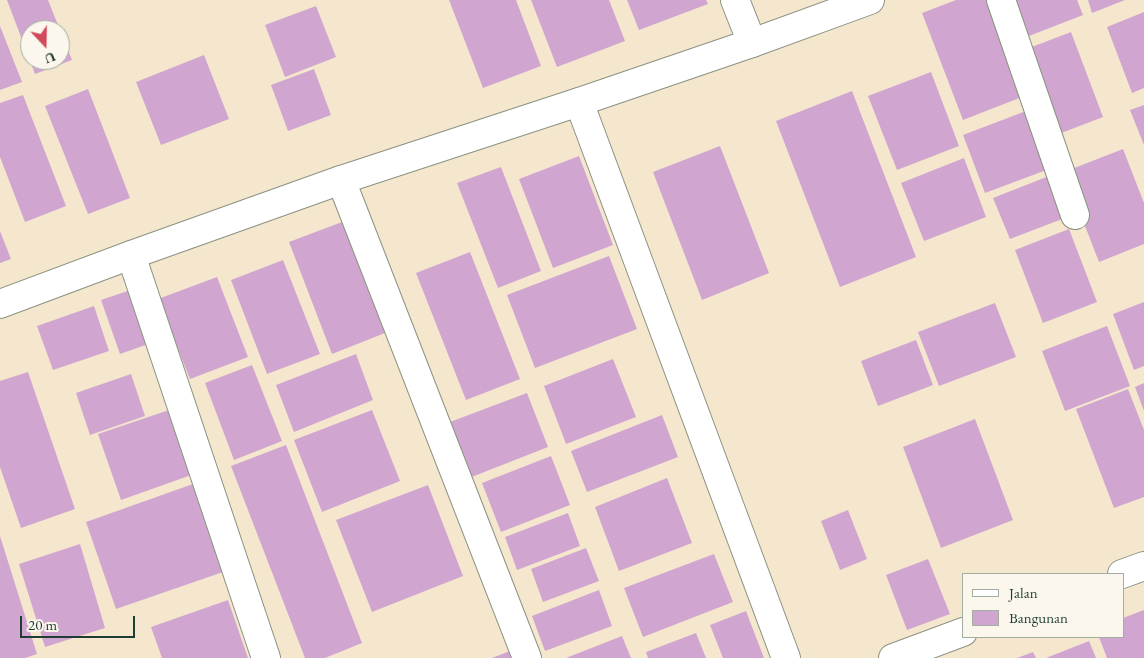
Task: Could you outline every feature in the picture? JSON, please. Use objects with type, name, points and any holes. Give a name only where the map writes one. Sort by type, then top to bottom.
[{"type":"street","points":[[735,0],[752,43]]},
{"type":"street","points":[[0,304],[130,255],[341,180],[579,102],[752,43],[870,0]]},
{"type":"street","points":[[1001,0],[1075,215]]},
{"type":"street","points":[[579,102],[786,658]]},
{"type":"street","points":[[341,180],[527,658]]},
{"type":"street","points":[[130,255],[266,658]]},
{"type":"street","points":[[1124,573],[1144,566]]},
{"type":"street","points":[[893,658],[962,632]]},
{"type":"building","points":[[7,0],[48,0],[56,20],[20,20],[20,34]]},
{"type":"building","points":[[449,0],[516,0],[541,66],[483,88]]},
{"type":"building","points":[[531,0],[609,0],[625,41],[557,67]]},
{"type":"building","points":[[627,0],[706,0],[708,4],[639,30]]},
{"type":"building","points":[[956,0],[990,0],[1027,95],[963,120],[922,13]]},
{"type":"building","points":[[1015,0],[1077,0],[1083,15],[1029,36]]},
{"type":"building","points":[[1088,0],[1125,0],[1092,13]]},
{"type":"building","points":[[316,6],[336,57],[285,77],[265,25]]},
{"type":"building","points":[[1144,12],[1144,88],[1132,93],[1107,27]]},
{"type":"building","points":[[0,26],[22,82],[0,90]]},
{"type":"building","points":[[1071,32],[1103,117],[1056,135],[1024,50]]},
{"type":"building","points":[[204,55],[229,119],[161,145],[136,82]]},
{"type":"building","points":[[314,69],[331,115],[288,131],[271,85]]},
{"type":"building","points":[[33,70],[46,70],[35,74]]},
{"type":"building","points":[[931,72],[959,146],[897,170],[868,96]]},
{"type":"building","points":[[88,89],[130,198],[88,214],[45,106]]},
{"type":"building","points":[[852,91],[916,257],[840,287],[776,121]]},
{"type":"building","points":[[23,95],[66,206],[25,222],[0,157],[0,103]]},
{"type":"building","points":[[1144,105],[1144,145],[1130,110]]},
{"type":"building","points":[[1026,111],[1049,169],[985,193],[963,135]]},
{"type":"building","points":[[720,146],[769,273],[702,300],[653,172]]},
{"type":"building","points":[[1123,149],[1144,203],[1144,244],[1099,262],[1064,172]]},
{"type":"building","points":[[579,156],[613,245],[553,268],[519,179]]},
{"type":"building","points":[[964,158],[986,217],[924,241],[901,183]]},
{"type":"building","points":[[501,167],[541,271],[498,288],[457,183]]},
{"type":"building","points":[[1054,174],[1070,216],[1010,239],[993,198]]},
{"type":"building","points":[[342,222],[385,333],[332,354],[289,242]]},
{"type":"building","points":[[1069,229],[1097,302],[1043,323],[1015,250]]},
{"type":"building","points":[[0,231],[11,259],[0,263]]},
{"type":"building","points":[[470,252],[520,379],[466,400],[416,273]]},
{"type":"building","points":[[609,256],[637,329],[535,368],[507,295]]},
{"type":"building","points":[[283,260],[320,354],[267,374],[231,280]]},
{"type":"building","points":[[217,277],[248,357],[190,379],[158,299]]},
{"type":"building","points":[[136,288],[154,342],[120,354],[101,300]]},
{"type":"building","points":[[1144,302],[1144,366],[1134,370],[1113,314]]},
{"type":"building","points":[[995,303],[1016,357],[939,386],[918,332]]},
{"type":"building","points":[[94,306],[109,351],[53,370],[37,326]]},
{"type":"building","points":[[1107,326],[1130,386],[1065,411],[1042,351]]},
{"type":"building","points":[[916,340],[933,385],[878,406],[861,361]]},
{"type":"building","points":[[356,354],[373,400],[294,432],[276,385]]},
{"type":"building","points":[[613,359],[636,417],[566,444],[544,386]]},
{"type":"building","points":[[252,365],[282,441],[234,460],[205,383]]},
{"type":"building","points":[[28,372],[75,509],[21,528],[0,467],[0,381]]},
{"type":"building","points":[[131,374],[145,416],[90,435],[76,393]]},
{"type":"building","points":[[1144,383],[1144,411],[1135,387]]},
{"type":"building","points":[[1128,389],[1144,430],[1144,497],[1114,508],[1076,409]]},
{"type":"building","points":[[527,393],[548,447],[464,480],[442,425]]},
{"type":"building","points":[[175,408],[197,473],[121,500],[98,434]]},
{"type":"building","points":[[372,410],[400,481],[322,512],[294,440]]},
{"type":"building","points":[[662,415],[678,457],[587,492],[571,451]]},
{"type":"building","points":[[975,419],[1013,520],[941,548],[903,447]]},
{"type":"building","points":[[286,445],[362,643],[325,658],[305,658],[231,466]]},
{"type":"building","points":[[551,456],[570,505],[501,532],[482,483]]},
{"type":"building","points":[[667,478],[692,543],[619,571],[595,507]]},
{"type":"building","points":[[193,484],[223,572],[116,609],[86,522]]},
{"type":"building","points":[[428,485],[463,576],[372,612],[336,520]]},
{"type":"building","points":[[848,510],[867,559],[840,570],[821,521]]},
{"type":"building","points":[[568,513],[580,546],[517,570],[505,537]]},
{"type":"building","points":[[0,536],[37,654],[25,658],[0,658]]},
{"type":"building","points":[[80,544],[105,628],[45,647],[19,564]]},
{"type":"building","points":[[586,548],[599,581],[543,602],[531,569]]},
{"type":"building","points":[[714,554],[733,602],[643,637],[624,588]]},
{"type":"building","points":[[928,559],[950,614],[907,630],[886,575]]},
{"type":"building","points":[[599,590],[612,626],[545,651],[532,616]]},
{"type":"building","points":[[228,600],[248,658],[162,658],[151,627]]},
{"type":"building","points":[[1144,610],[1144,658],[1107,658],[1099,638],[1124,638],[1124,618]]},
{"type":"building","points":[[746,611],[764,658],[723,658],[710,625]]},
{"type":"building","points":[[696,633],[706,658],[648,658],[646,652]]},
{"type":"building","points":[[622,636],[631,658],[566,658]]},
{"type":"building","points":[[1089,641],[1096,658],[1046,658]]},
{"type":"building","points":[[515,649],[519,658],[492,658]]},
{"type":"building","points":[[1033,652],[1036,658],[1017,658]]}]
